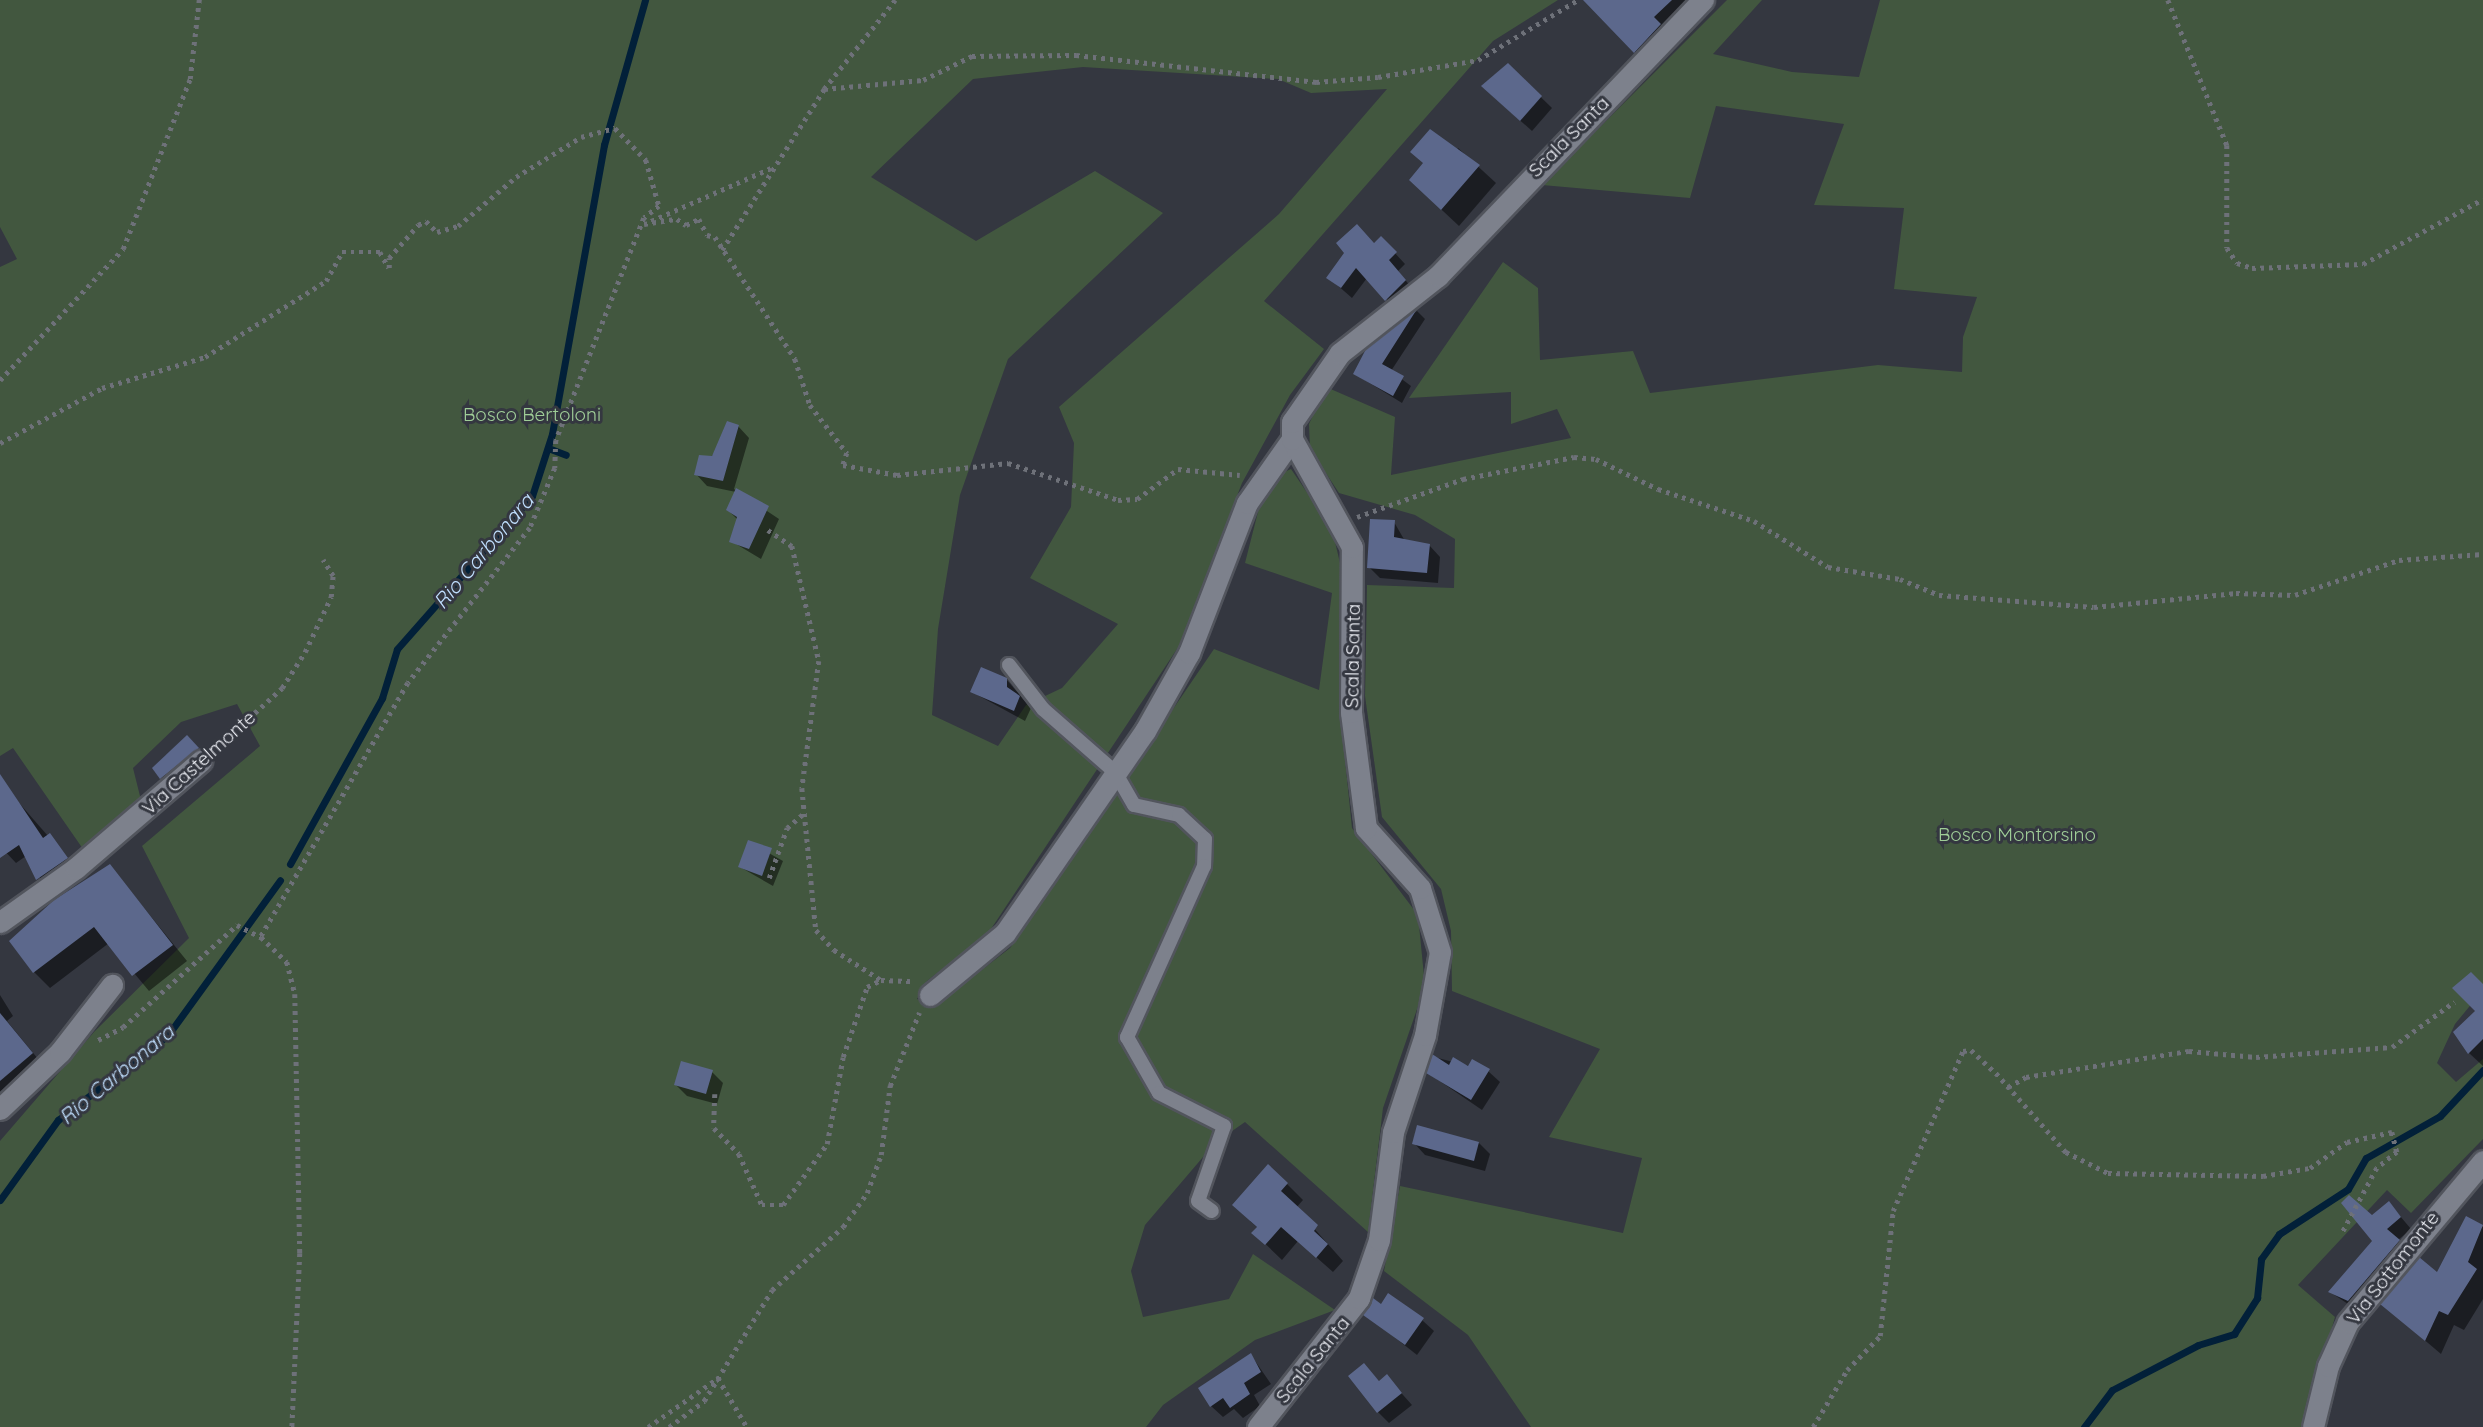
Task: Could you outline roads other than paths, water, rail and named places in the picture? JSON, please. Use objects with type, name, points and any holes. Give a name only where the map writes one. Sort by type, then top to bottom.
[{"type":"street","name":"Scala Santa","points":[[1258,1427],[1359,1298],[1382,1207],[1393,1132],[1425,1034],[1440,952],[1420,888],[1366,828],[1360,803],[1350,696],[1352,547],[1343,522],[1292,439],[1298,412],[1340,353],[1438,276],[1703,0]]},
{"type":"street","points":[[935,988],[976,961],[1005,933],[1115,772],[1189,653],[1261,475],[1292,439]]},
{"type":"street","name":"Via Castelmonte","points":[[0,922],[76,869],[201,761]]},
{"type":"street","points":[[0,1109],[60,1052],[112,985]]},
{"type":"street","name":"Via Sottomonte","points":[[2313,1427],[2328,1366],[2348,1322],[2483,1161]]},
{"type":"lane","points":[[1009,665],[1043,709],[1115,772],[1134,805],[1179,815],[1193,824],[1208,851],[1127,1037],[1159,1093],[1224,1126],[1198,1201],[1212,1211]]},
{"type":"waterway","name":"Rio Carbonara","points":[[290,864],[382,698],[397,649],[532,496],[552,434],[604,145],[645,0]]},
{"type":"waterway","points":[[548,448],[566,455]]},
{"type":"waterway","name":"Rio Carbonara","points":[[0,1200],[58,1120],[168,1035],[280,880]]},
{"type":"waterway","points":[[2084,1427],[2112,1390],[2198,1345],[2234,1334],[2257,1298],[2261,1259],[2279,1234],[2348,1189],[2366,1158],[2440,1116],[2483,1070]]},
{"type":"park label","name":"Bosco Bertoloni","points":[[532,415]]},
{"type":"park label","name":"Bosco Montorsino","points":[[2017,835]]}]
